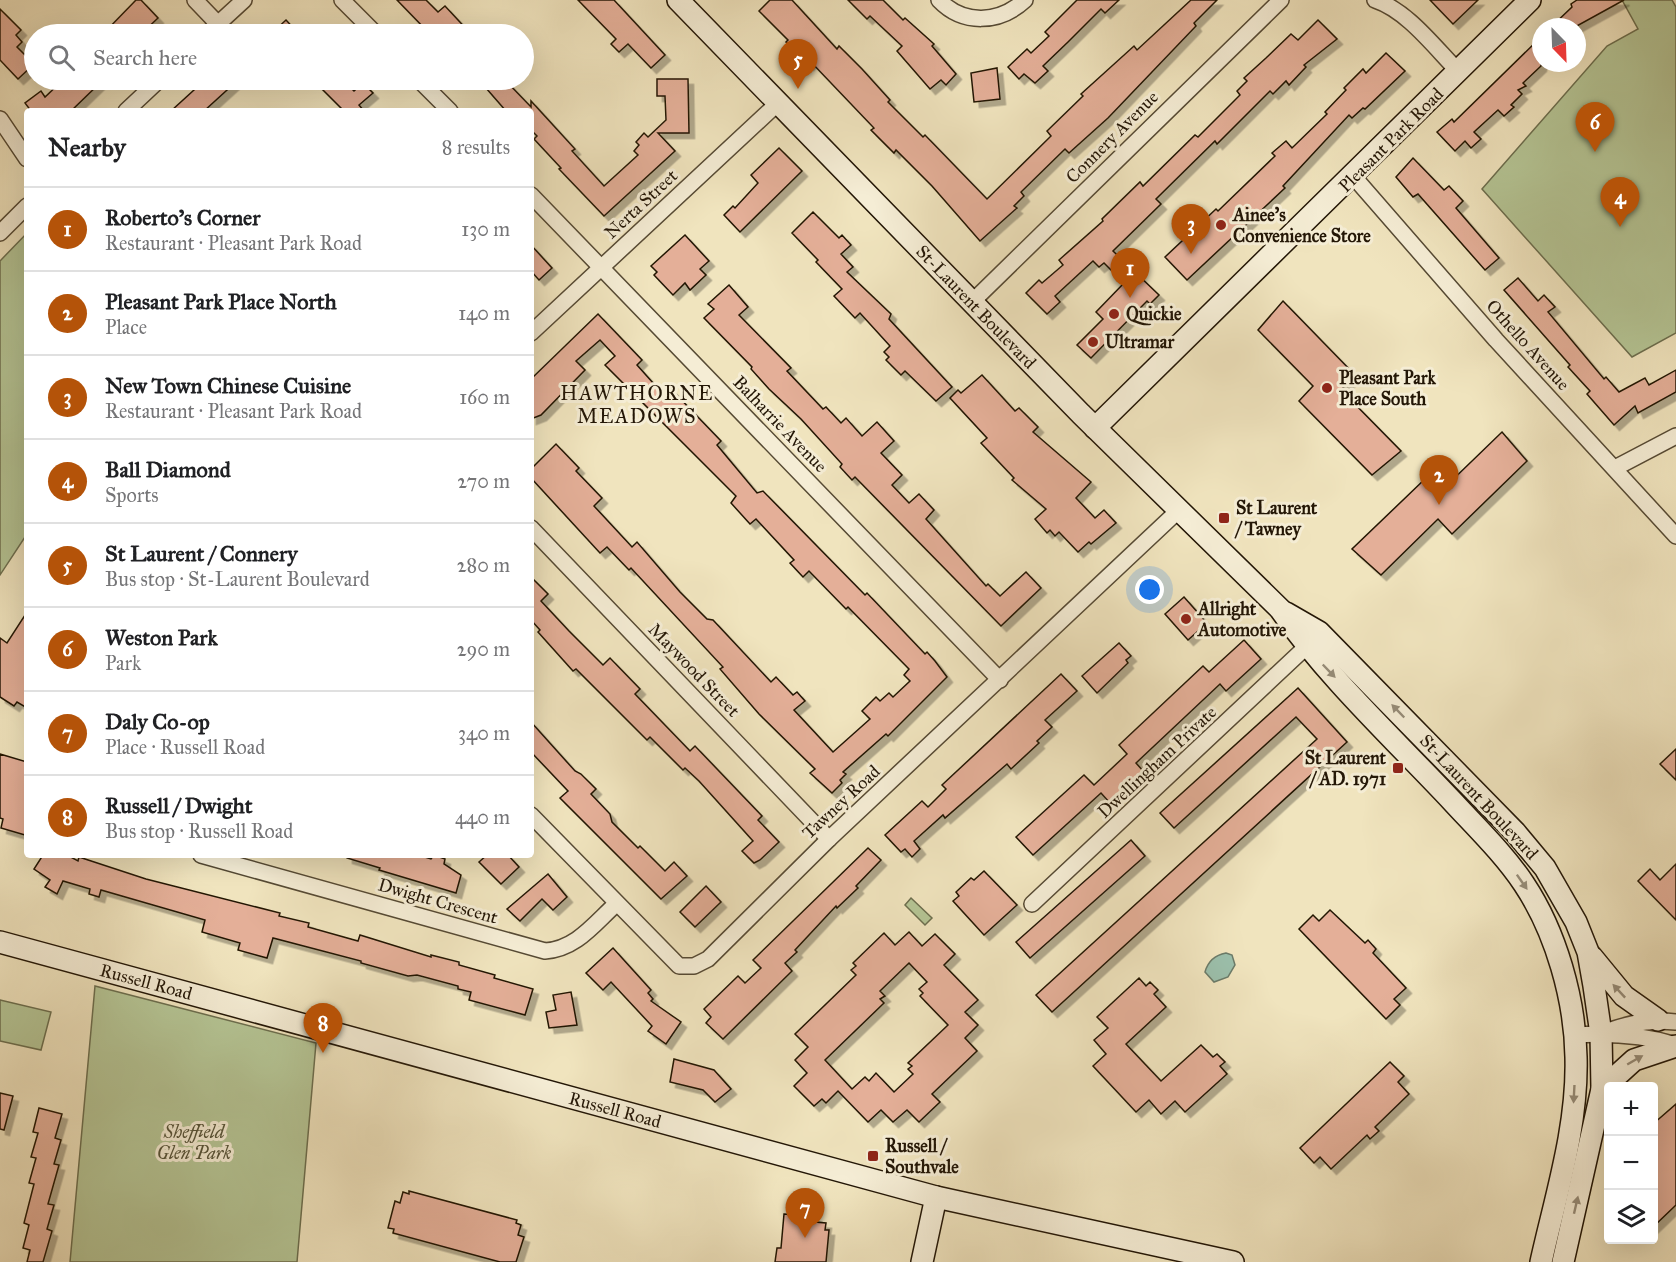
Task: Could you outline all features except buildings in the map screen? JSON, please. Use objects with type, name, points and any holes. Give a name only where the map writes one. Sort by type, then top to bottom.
[{"type":"street","points":[[195,0],[209,24]]},
{"type":"street","points":[[218,24],[244,0]]},
{"type":"street","points":[[342,0],[366,24]]},
{"type":"street","name":"St-Laurent Boulevard","points":[[678,0],[971,303],[1280,609],[1306,647],[1452,801],[1524,884],[1540,912],[1560,966],[1576,1056],[1572,1123],[1540,1259]]},
{"type":"street","points":[[939,0],[950,12],[984,21],[1016,8],[1025,0]]},
{"type":"street","name":"Connery Avenue","points":[[971,303],[1281,0]]},
{"type":"street","points":[[1375,0],[1386,4],[1410,24],[1458,72]]},
{"type":"street","name":"Pleasant Park Road","points":[[1095,428],[1354,177],[1530,0]]},
{"type":"street","points":[[129,108],[148,90]]},
{"type":"street","points":[[429,90],[447,108]]},
{"type":"street","name":"Nerta Street","points":[[534,330],[778,103]]},
{"type":"street","points":[[0,119],[24,155]]},
{"type":"street","name":"Othello Avenue","points":[[1354,177],[1496,340],[1676,536]]},
{"type":"street","name":"Balharrie Avenue","points":[[534,198],[1000,680]]},
{"type":"street","points":[[0,232],[24,209]]},
{"type":"street","points":[[1615,468],[1676,436]]},
{"type":"street","name":"Tawney Road","points":[[534,818],[679,966],[694,966],[708,959],[829,839],[1179,510]]},
{"type":"street","name":"Maywood Street","points":[[534,531],[829,839]]},
{"type":"street","name":"St-Laurent Boulevard","points":[[1280,609],[1319,632],[1469,783],[1545,868],[1576,922],[1588,952],[1601,1034],[1602,1089],[1563,1262]]},
{"type":"street","name":"Dwellingham Private","points":[[1032,904],[1306,647]]},
{"type":"street","points":[[1452,801],[1469,783]]},
{"type":"street","name":"Dwight Crescent","points":[[238,860],[545,951],[559,950],[573,944],[616,904]]},
{"type":"street","name":"Russell Road","points":[[0,942],[936,1197],[1233,1262]]},
{"type":"street","points":[[1588,952],[1624,996],[1667,1021]]},
{"type":"street","points":[[1601,1034],[1623,1024],[1667,1021]]},
{"type":"street","points":[[1574,1035],[1601,1034],[1659,1039],[1676,1045]]},
{"type":"street","points":[[1602,1089],[1634,1060],[1676,1045]]},
{"type":"street","points":[[922,1262],[936,1197]]},
{"type":"green space","points":[[1622,0],[1672,0],[1676,7],[1676,333],[1632,357],[1482,189],[1607,46],[1638,29]]},
{"type":"green space","points":[[24,236],[24,539],[0,575],[0,261]]},
{"type":"green space","points":[[911,898],[932,918],[925,925],[905,905]]},
{"type":"green space","name":"Sheffield Glen Park","points":[[95,986],[316,1043],[297,1262],[70,1262]]},
{"type":"green space","points":[[0,1000],[51,1012],[41,1050],[0,1041]]},
{"type":"shaded area","points":[[1226,953],[1232,955],[1235,965],[1228,977],[1214,982],[1205,972],[1206,968],[1212,959]]},
{"type":"place","name":"St Laurent / Connery","points":[[798,89]]},
{"type":"place","name":"Weston Park","points":[[1595,152]]},
{"type":"place","name":"Ainee's Convenience Store","points":[[1221,225]]},
{"type":"place","name":"Ball Diamond","points":[[1620,227]]},
{"type":"place","name":"New Town Chinese Cuisine","points":[[1191,254]]},
{"type":"place","name":"Roberto's Corner","points":[[1130,298]]},
{"type":"place","name":"Quickie","points":[[1114,314]]},
{"type":"place","name":"Ultramar","points":[[1093,342]]},
{"type":"place","name":"Pleasant Park Place South","points":[[1327,388]]},
{"type":"place","name":"Pleasant Park Place North","points":[[1439,505]]},
{"type":"place","name":"St Laurent / Tawney","points":[[1224,518]]},
{"type":"place","name":"Allright Automotive","points":[[1186,619]]},
{"type":"place","name":"St Laurent / AD. 1971","points":[[1398,768]]},
{"type":"place","name":"Russell / Dwight","points":[[323,1053]]},
{"type":"place","name":"Russell / Southvale","points":[[873,1156]]},
{"type":"place","name":"Daly Co-op","points":[[805,1238]]},
{"type":"district","name":"HAWTHORNE MEADOWS","points":[[637,404]]}]
